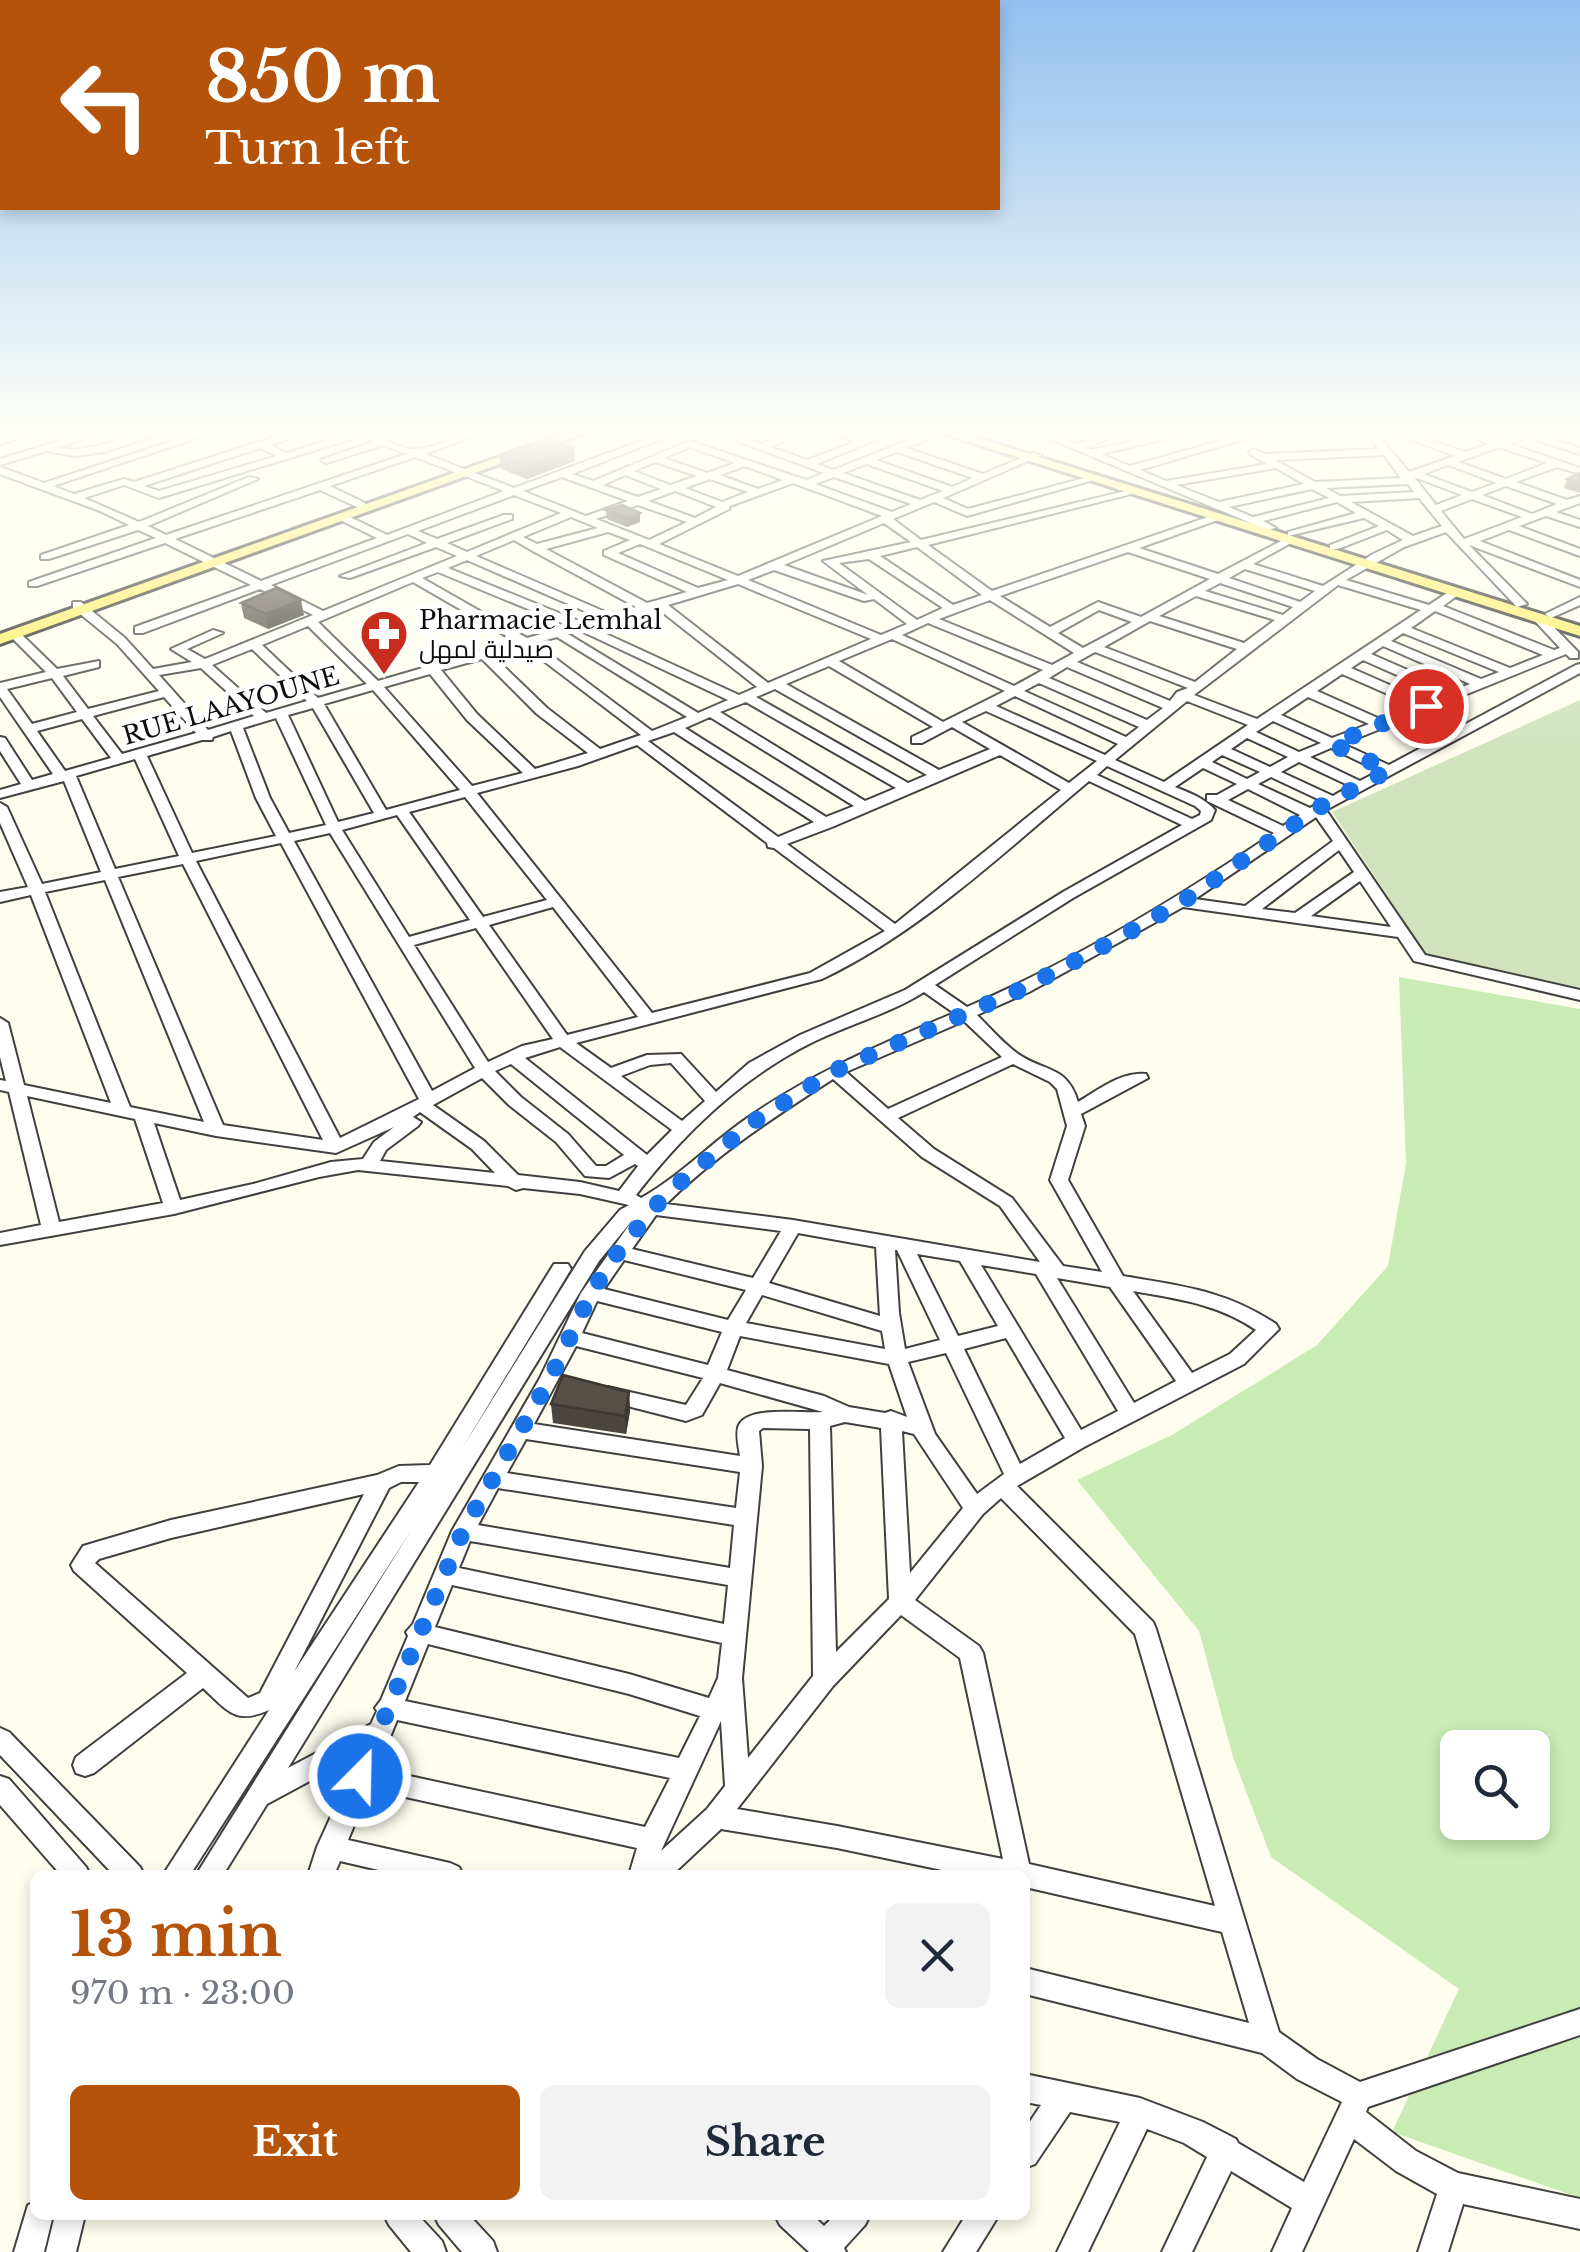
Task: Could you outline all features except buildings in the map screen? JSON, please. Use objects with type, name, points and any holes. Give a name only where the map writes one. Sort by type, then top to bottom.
[{"type":"main road","points":[[5,635],[281,535]]},
{"type":"main road","points":[[211,561],[291,535]]},
{"type":"main road","points":[[1282,535],[1521,604],[1580,632]]},
{"type":"main road","points":[[1284,535],[1334,547],[1454,593],[1580,622]]},
{"type":"street","points":[[45,557],[111,535]]},
{"type":"street","points":[[158,535],[322,614]]},
{"type":"street","points":[[33,584],[177,535]]},
{"type":"street","points":[[379,535],[387,539]]},
{"type":"street","points":[[139,630],[397,535]]},
{"type":"street","points":[[420,535],[611,618]]},
{"type":"street","points":[[346,576],[457,535]]},
{"type":"street","points":[[535,548],[583,535]]},
{"type":"street","points":[[628,535],[736,582],[885,636],[1126,743]]},
{"type":"street","points":[[663,535],[608,553],[699,593]]},
{"type":"street","name":"RUE LAAYOUNE","points":[[0,794],[736,582],[848,535]]},
{"type":"street","points":[[911,535],[992,596],[1050,632],[1251,728],[1360,786]]},
{"type":"street","points":[[889,606],[828,562],[958,535]]},
{"type":"street","points":[[0,897],[334,828],[599,755],[675,728],[952,609],[1158,535]]},
{"type":"street","points":[[917,740],[1013,692],[1299,535]]},
{"type":"street","points":[[1334,547],[1364,535]]},
{"type":"street","points":[[1403,535],[1412,540]]},
{"type":"street","points":[[0,1086],[216,1130],[336,1147],[426,1106],[512,1056],[816,976],[896,932],[1182,696],[1302,606],[1367,561],[1423,535]]},
{"type":"street","points":[[1458,535],[1521,604]]},
{"type":"street","points":[[1466,542],[1485,535]]},
{"type":"street","points":[[1522,535],[1580,553]]},
{"type":"street","points":[[151,673],[204,664],[514,536],[654,606],[770,685],[939,776]]},
{"type":"street","points":[[1466,542],[1580,584]]},
{"type":"street","points":[[1128,548],[1302,606]]},
{"type":"street","points":[[871,555],[952,609]]},
{"type":"street","points":[[1244,565],[1432,608],[1554,655]]},
{"type":"street","points":[[774,566],[1053,670]]},
{"type":"street","points":[[437,567],[741,698],[908,790]]},
{"type":"street","points":[[412,576],[528,643],[773,844],[896,932]]},
{"type":"street","points":[[1196,592],[1285,619]]},
{"type":"street","points":[[1170,784],[1454,593]]},
{"type":"street","points":[[212,1870],[592,1256],[618,1222],[753,1122],[834,1071],[1022,989],[1182,902],[1320,808],[1580,664],[1545,616],[1580,601]]},
{"type":"street","points":[[1050,632],[1098,606],[1246,648]]},
{"type":"street","points":[[81,607],[151,673],[206,736]]},
{"type":"street","points":[[182,614],[249,645],[317,704],[382,815]]},
{"type":"street","points":[[309,620],[380,686],[471,792],[649,1020]]},
{"type":"street","points":[[1401,628],[1510,672]]},
{"type":"street","points":[[217,632],[177,649],[204,664],[273,717],[334,828],[484,1070],[562,1138],[586,1180],[646,1201],[1200,1296],[1239,1309],[1269,1330],[1236,1360],[1077,1441],[1009,1481],[976,1508],[900,1602],[825,1679],[716,1817],[659,1870]]},
{"type":"street","points":[[560,634],[866,807]]},
{"type":"street","points":[[5,635],[56,674],[120,761]]},
{"type":"street","points":[[1381,640],[1482,684]]},
{"type":"street","points":[[1218,800],[1300,756],[1568,649]]},
{"type":"street","points":[[1360,654],[1453,695]]},
{"type":"street","points":[[484,655],[542,711],[599,755]]},
{"type":"street","points":[[828,660],[1070,790]]},
{"type":"street","points":[[1066,662],[1182,696]]},
{"type":"street","points":[[95,664],[0,688],[66,776],[216,1130]]},
{"type":"street","points":[[1340,668],[1426,706]]},
{"type":"street","points":[[434,670],[472,717],[533,775]]},
{"type":"street","points":[[1039,678],[1146,725]]},
{"type":"street","points":[[1306,690],[1380,724]]},
{"type":"street","points":[[29,729],[169,692]]},
{"type":"street","points":[[986,706],[1106,760],[1218,800],[1284,832]]},
{"type":"street","points":[[1270,715],[1389,770]]},
{"type":"street","points":[[236,728],[263,798],[426,1106],[478,1145],[516,1184]]},
{"type":"street","points":[[675,728],[827,824]]},
{"type":"street","points":[[0,741],[30,786]]},
{"type":"street","points":[[1220,749],[1270,772],[1320,808],[1420,958],[1580,995]]},
{"type":"street","points":[[773,844],[1000,750]]},
{"type":"street","points":[[140,755],[188,860],[336,1147]]},
{"type":"street","points":[[1202,762],[1248,784],[1320,808]]},
{"type":"street","points":[[1087,775],[1194,825]]},
{"type":"street","points":[[0,1239],[174,1208],[254,1190],[332,1166],[368,1164],[516,1184],[586,1180],[642,1161],[755,1068],[806,1038],[925,985],[1068,896],[1206,817],[1206,807],[1170,784]]},
{"type":"street","points":[[0,807],[37,890],[122,1109]]},
{"type":"street","points":[[401,811],[563,1042],[683,1130]]},
{"type":"street","points":[[1248,912],[1340,842]]},
{"type":"street","points":[[1298,918],[1362,873]]},
{"type":"street","points":[[404,943],[555,902]]},
{"type":"street","points":[[1182,902],[1402,933]]},
{"type":"street","points":[[925,985],[966,1014],[1013,1058],[1056,1078],[1065,1088],[1074,1111],[1074,1137],[1058,1180],[1117,1282],[1189,1384]]},
{"type":"street","points":[[0,1023],[52,1229]]},
{"type":"street","points":[[323,1870],[463,1531],[520,1430],[569,1384],[569,1337],[646,1201],[642,1161],[512,1056]]},
{"type":"street","points":[[609,1075],[647,1060],[675,1058],[715,1102]]},
{"type":"street","points":[[887,1116],[1013,1058]]},
{"type":"street","points":[[834,1071],[928,1152],[1006,1202],[1050,1271],[1130,1414]]},
{"type":"street","points":[[1074,1111],[1117,1086],[1140,1078]]},
{"type":"street","points":[[368,1164],[380,1146],[426,1106]]},
{"type":"street","points":[[142,1113],[174,1208]]},
{"type":"street","points":[[569,1384],[686,1414],[695,1410],[715,1374],[732,1328],[793,1226]]},
{"type":"street","points":[[895,1245],[888,1326],[896,1358],[920,1427],[976,1508]]},
{"type":"street","points":[[895,1245],[951,1346],[1009,1481],[1145,1629],[1268,2041]]},
{"type":"street","points":[[618,1252],[756,1286],[888,1326]]},
{"type":"street","points":[[968,1259],[1077,1441]]},
{"type":"street","points":[[179,1870],[436,1473],[561,1269]]},
{"type":"street","points":[[591,1293],[732,1328],[896,1358],[1011,1330]]},
{"type":"street","points":[[569,1337],[824,1404],[845,1414],[920,1427]]},
{"type":"street","points":[[738,1790],[731,1635],[751,1466],[748,1427],[760,1420],[820,1421],[845,1414]]},
{"type":"street","points":[[891,1419],[900,1602]]},
{"type":"street","points":[[820,1421],[825,1679]]},
{"type":"street","points":[[520,1430],[751,1466]]},
{"type":"street","points":[[381,1482],[268,1700],[250,1708],[240,1707],[82,1566],[82,1560],[91,1552],[171,1529],[381,1482],[399,1474],[436,1473]]},
{"type":"street","points":[[492,1480],[745,1518]]},
{"type":"street","points":[[463,1531],[737,1578]]},
{"type":"street","points":[[444,1574],[731,1635]]},
{"type":"street","points":[[900,1602],[971,1653],[1020,1870]]},
{"type":"street","points":[[418,1632],[629,1684],[712,1709]]},
{"type":"street","points":[[85,1765],[202,1674]]},
{"type":"street","points":[[643,1870],[652,1840],[730,1678]]},
{"type":"street","points":[[260,1796],[383,1720],[684,1770]]},
{"type":"street","points":[[0,1739],[126,1870]]},
{"type":"street","points":[[360,1776],[652,1840]]},
{"type":"street","points":[[0,1787],[73,1870]]},
{"type":"street","points":[[716,1817],[995,1870]]},
{"type":"street","points":[[330,1847],[429,1870]]},
{"type":"street","points":[[1030,1877],[1232,1922]]},
{"type":"street","points":[[1030,1982],[1268,2041],[1354,2107],[1406,2161],[1454,2187],[1580,2214]]},
{"type":"street","points":[[1286,2252],[1354,2107],[1580,2022]]},
{"type":"street","points":[[1030,2089],[1140,2112],[1226,2149],[1308,2201]]},
{"type":"street","points":[[1030,2146],[1065,2094]]},
{"type":"street","points":[[1072,2252],[1140,2112]]},
{"type":"street","points":[[1177,2252],[1226,2149]]},
{"type":"street","points":[[1433,2252],[1454,2187]]},
{"type":"street","points":[[29,2252],[37,2220]]},
{"type":"street","points":[[61,2252],[69,2220]]},
{"type":"street","points":[[403,2220],[432,2252]]},
{"type":"street","points":[[454,2220],[482,2252]]},
{"type":"street","points":[[796,2220],[828,2249],[851,2220]]},
{"type":"street","points":[[958,2252],[980,2220]]},
{"type":"green space","points":[[1580,700],[1580,990],[1430,960],[1332,812]]},
{"type":"green space","points":[[1399,977],[1580,1009],[1580,2198],[1392,2132],[1459,1989],[1271,1857],[1233,1757],[1199,1631],[1077,1480],[1172,1435],[1317,1345],[1388,1266],[1406,1163]]},
{"type":"place","name":"Pharmacie Lemhal صيدلية لمهل","points":[[384,676]]},
{"type":"route","points":[[360,1776],[463,1531],[550,1379],[591,1293],[652,1208],[685,1175],[753,1122],[834,1071],[1022,989],[1122,936],[1182,902],[1318,808],[1389,770],[1332,744],[1426,706]]}]
